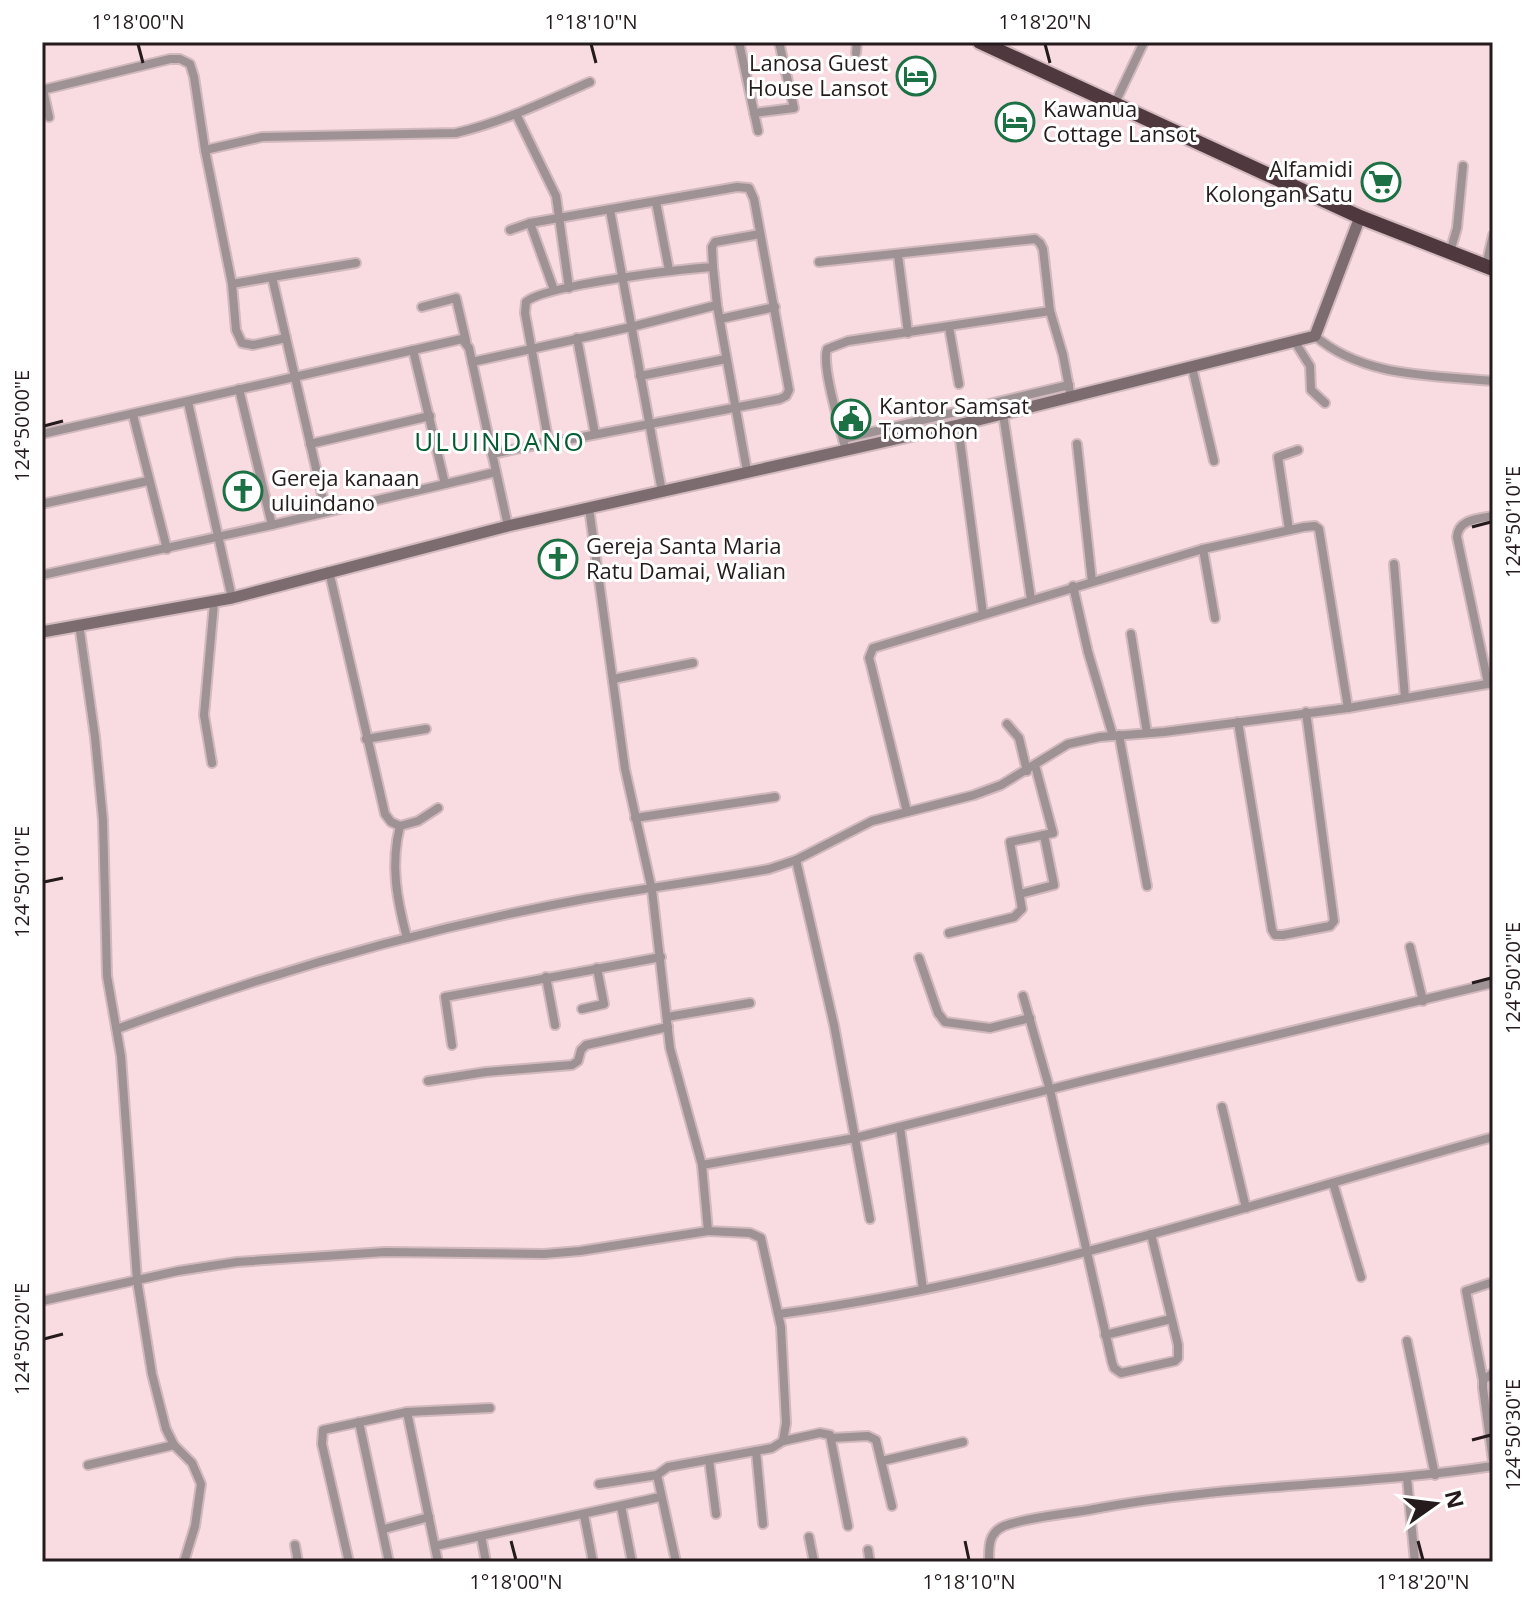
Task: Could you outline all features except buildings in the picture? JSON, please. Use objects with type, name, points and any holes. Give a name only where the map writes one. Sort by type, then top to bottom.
[{"type":"highway","points":[[980,42],[1360,217],[1489,268]]},
{"type":"street","points":[[739,42],[758,131]]},
{"type":"street","points":[[754,113],[794,108],[779,42]]},
{"type":"street","points":[[856,53],[857,42]]},
{"type":"street","points":[[1114,105],[1144,42]]},
{"type":"street","points":[[49,117],[43,90],[170,59],[186,61],[194,77],[232,284],[236,330],[242,343],[253,345],[286,338]]},
{"type":"street","points":[[205,150],[262,137],[456,133],[516,114],[590,82]]},
{"type":"street","points":[[516,114],[553,187],[569,288]]},
{"type":"street","points":[[1449,253],[1457,228],[1463,166]]},
{"type":"street","points":[[492,454],[780,399],[788,394],[752,191],[745,186],[558,216],[510,230]]},
{"type":"street","points":[[656,202],[669,270]]},
{"type":"street","points":[[610,210],[662,492]]},
{"type":"street","points":[[1315,336],[1360,217]]},
{"type":"street","points":[[530,223],[554,290]]},
{"type":"street","points":[[747,471],[717,305],[712,247],[715,242],[760,234]]},
{"type":"street","points":[[1489,268],[1493,235]]},
{"type":"street","points":[[819,262],[1035,239],[1043,249],[1050,311],[1070,391]]},
{"type":"street","points":[[898,255],[908,333]]},
{"type":"street","points":[[232,284],[356,263]]},
{"type":"street","points":[[550,442],[525,313],[526,302],[535,295],[554,290],[669,270],[713,267]]},
{"type":"street","points":[[272,277],[326,512]]},
{"type":"street","points":[[422,307],[456,298],[508,526]]},
{"type":"street","points":[[472,362],[717,305]]},
{"type":"street","points":[[720,319],[775,307]]},
{"type":"street","points":[[844,445],[827,371],[827,349],[848,341],[1050,311]]},
{"type":"street","points":[[949,327],[959,384]]},
{"type":"street","points":[[42,632],[214,603],[508,526],[662,492],[1070,391],[1192,367],[1315,336]]},
{"type":"street","points":[[1315,336],[1341,355],[1364,364],[1397,371],[1493,381]]},
{"type":"street","points":[[577,338],[595,434]]},
{"type":"street","points":[[42,434],[457,339],[466,341]]},
{"type":"street","points":[[1295,342],[1310,366],[1311,390],[1325,403]]},
{"type":"street","points":[[413,350],[445,484]]},
{"type":"street","points":[[640,376],[726,359]]},
{"type":"street","points":[[1192,367],[1214,461]]},
{"type":"street","points":[[239,389],[272,525]]},
{"type":"street","points":[[844,445],[958,425],[1003,414],[1070,391]]},
{"type":"street","points":[[188,402],[232,598]]},
{"type":"street","points":[[1003,414],[1031,599]]},
{"type":"street","points":[[133,415],[167,549]]},
{"type":"street","points":[[310,444],[430,416]]},
{"type":"street","points":[[958,425],[983,614]]},
{"type":"street","points":[[1077,444],[1092,582]]},
{"type":"street","points":[[1289,530],[1278,457],[1298,450]]},
{"type":"street","points":[[42,573],[167,549],[496,472]]},
{"type":"street","points":[[42,504],[148,481]]},
{"type":"street","points":[[589,508],[625,769],[652,890],[679,1085],[702,1165],[708,1231]]},
{"type":"street","points":[[117,1029],[335,956],[407,938],[584,899],[769,869],[796,860],[854,828],[974,795],[1031,768],[1068,744],[1116,735],[1348,708],[1491,683],[1457,531],[1462,524],[1493,516]]},
{"type":"street","points":[[907,812],[871,665],[870,652],[880,643],[1203,549],[1312,526],[1321,532],[1348,708]]},
{"type":"street","points":[[1203,549],[1215,618]]},
{"type":"street","points":[[1394,564],[1405,698]]},
{"type":"street","points":[[329,571],[385,814],[391,822],[400,826],[418,821],[438,808]]},
{"type":"street","points":[[1073,586],[1088,652],[1116,735],[1147,886]]},
{"type":"street","points":[[212,763],[204,715],[214,603]]},
{"type":"street","points":[[79,624],[103,820],[107,976],[117,1029],[137,1280],[152,1374],[166,1429],[174,1445],[192,1463],[201,1484],[195,1526],[184,1562]]},
{"type":"street","points":[[1131,634],[1147,733]]},
{"type":"street","points":[[613,679],[693,663]]},
{"type":"street","points":[[1238,722],[1272,930],[1275,935],[1283,935],[1330,926],[1334,921],[1306,712]]},
{"type":"street","points":[[949,933],[1014,917],[1022,909],[1010,842],[1053,833],[1019,738],[1007,724]]},
{"type":"street","points":[[366,739],[426,729]]},
{"type":"street","points":[[635,818],[775,797]]},
{"type":"street","points":[[400,826],[395,859],[396,896],[407,938]]},
{"type":"street","points":[[1020,894],[1054,885],[1044,835]]},
{"type":"street","points":[[796,860],[834,1025],[870,1219]]},
{"type":"street","points":[[1410,947],[1423,1001]]},
{"type":"street","points":[[452,1045],[445,997],[661,957]]},
{"type":"street","points":[[919,958],[938,1013],[945,1022],[990,1028],[1030,1018]]},
{"type":"street","points":[[582,1009],[604,1004],[597,968]]},
{"type":"street","points":[[546,977],[555,1025]]},
{"type":"street","points":[[702,1165],[855,1138],[1493,983]]},
{"type":"street","points":[[1023,996],[1050,1090],[1105,1335],[1114,1368],[1121,1373],[1175,1361],[1179,1353],[1151,1234]]},
{"type":"street","points":[[428,1081],[486,1072],[572,1065],[578,1061],[586,1045],[750,1003]]},
{"type":"street","points":[[1222,1107],[1246,1208]]},
{"type":"street","points":[[900,1127],[923,1289]]},
{"type":"street","points":[[779,1314],[846,1306],[1086,1252],[1493,1137]]},
{"type":"street","points":[[1333,1183],[1361,1277]]},
{"type":"street","points":[[42,1301],[178,1271],[251,1261],[385,1252],[544,1254],[708,1231],[750,1233],[761,1238],[779,1314],[786,1423],[783,1441]]},
{"type":"street","points":[[989,1562],[989,1543],[993,1534],[1003,1526],[1119,1504],[1230,1490],[1407,1478],[1493,1464],[1483,1380],[1466,1291],[1493,1282]]},
{"type":"street","points":[[1105,1335],[1171,1319]]},
{"type":"street","points":[[1407,1341],[1435,1475]]},
{"type":"street","points":[[1483,1380],[1493,1373]]},
{"type":"street","points":[[349,1562],[321,1435],[323,1430],[407,1412],[490,1408]]},
{"type":"street","points":[[407,1412],[438,1562]]},
{"type":"street","points":[[359,1422],[389,1562]]},
{"type":"street","points":[[599,1484],[657,1475],[668,1467],[772,1448],[783,1441],[826,1433],[831,1438],[848,1526]]},
{"type":"street","points":[[831,1438],[872,1437],[878,1443],[892,1506]]},
{"type":"street","points":[[882,1461],[963,1442]]},
{"type":"street","points":[[88,1465],[174,1445]]},
{"type":"street","points":[[756,1451],[763,1524]]},
{"type":"street","points":[[709,1460],[716,1514]]},
{"type":"street","points":[[657,1475],[676,1562]]},
{"type":"street","points":[[1407,1478],[1415,1562]]},
{"type":"street","points":[[435,1546],[660,1497]]},
{"type":"street","points":[[621,1506],[632,1562]]},
{"type":"street","points":[[584,1515],[590,1562]]},
{"type":"street","points":[[384,1529],[429,1517]]},
{"type":"street","points":[[481,1536],[486,1562]]},
{"type":"street","points":[[809,1537],[814,1562]]},
{"type":"street","points":[[295,1545],[298,1562]]},
{"type":"street","points":[[868,1550],[870,1562]]},
{"type":"place","name":"Lanosa Guest House Lansot","points":[[916,76]]},
{"type":"place","name":"Kawanua Cottage Lansot","points":[[1015,122]]},
{"type":"place","name":"Alfamidi Kolongan Satu","points":[[1381,182]]},
{"type":"place","name":"Kantor Samsat Tomohon","points":[[851,419]]},
{"type":"place","name":"Gereja kanaan uluindano","points":[[243,491]]},
{"type":"place","name":"Gereja Santa Maria Ratu Damai, Walian","points":[[558,559]]},
{"type":"district","name":"ULUINDANO","points":[[500,442]]}]
